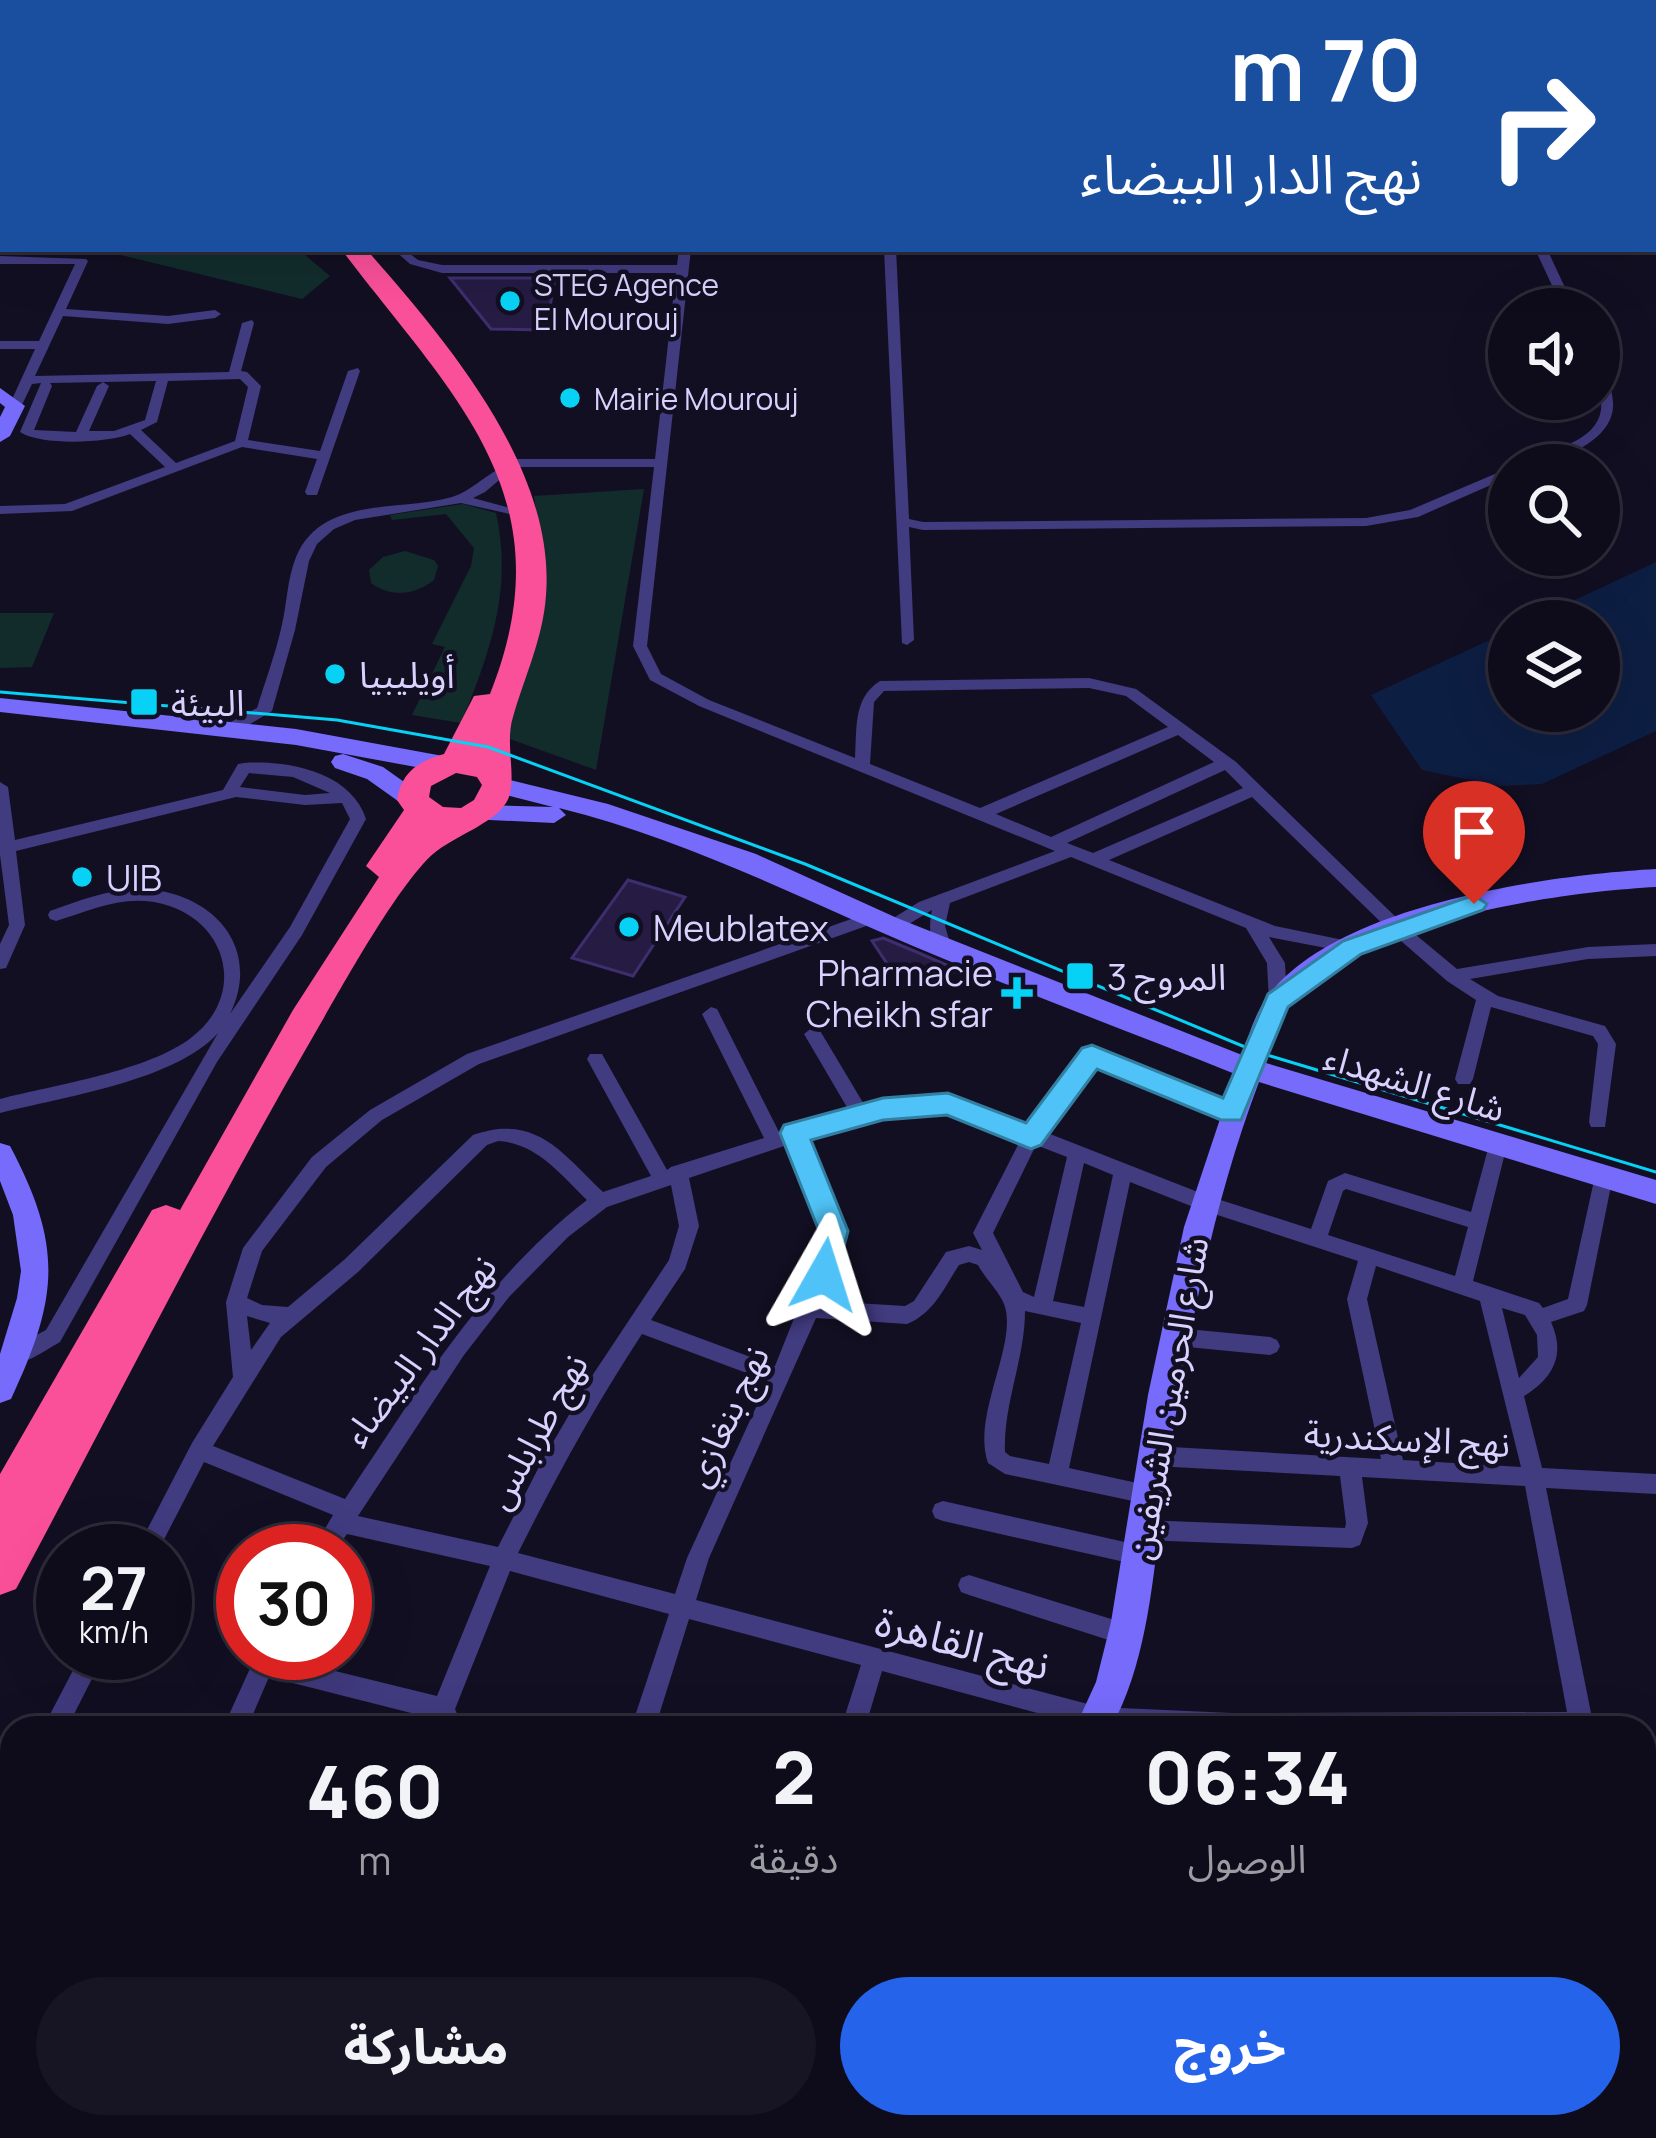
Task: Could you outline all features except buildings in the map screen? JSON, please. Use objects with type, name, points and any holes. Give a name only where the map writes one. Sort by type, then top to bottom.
[{"type":"highway","points":[[0,1514],[266,1047],[417,805],[416,783],[449,763],[506,648],[517,560],[504,468],[330,252]]},
{"type":"highway","points":[[0,1574],[305,1019],[419,848],[496,795],[488,741],[517,669],[533,598],[527,519],[470,398],[355,252]]},
{"type":"highway","points":[[449,763],[479,764],[496,780]]},
{"type":"highway","points":[[417,805],[437,818],[469,816]]},
{"type":"main road","points":[[0,436],[6,402]]},
{"type":"main road","points":[[0,705],[296,736],[449,763]]},
{"type":"main road","points":[[0,717],[245,743],[325,758],[375,772],[417,805]]},
{"type":"main road","name":"شارع الشهداء","points":[[496,780],[668,831],[1250,1070],[1656,1192]]},
{"type":"main road","name":"شارع الشهداء","points":[[469,816],[516,810],[594,823],[878,921]]},
{"type":"main road","points":[[1278,1001],[1352,947],[1398,929],[1521,890],[1577,880],[1656,878]]},
{"type":"main road","name":"شارع الحرمين الشريفين","points":[[1097,1716],[1124,1634],[1203,1202],[1231,1113],[1278,1001]]},
{"type":"main road","points":[[0,1154],[22,1192],[37,1241],[39,1267],[32,1309],[0,1389]]},
{"type":"street","points":[[401,252],[414,262],[442,269],[682,269]]},
{"type":"street","points":[[685,252],[669,324],[640,646],[644,662],[672,689],[1093,860],[1310,943],[1352,947]]},
{"type":"street","points":[[890,252],[908,640]]},
{"type":"street","points":[[1542,252],[1559,288]]},
{"type":"street","points":[[0,260],[82,261],[29,380],[6,402]]},
{"type":"street","points":[[62,312],[168,320],[215,314]]},
{"type":"street","points":[[235,375],[248,323]]},
{"type":"street","points":[[0,345],[45,345]]},
{"type":"street","points":[[312,492],[354,371]]},
{"type":"street","points":[[29,380],[235,375],[255,381],[242,442]]},
{"type":"street","points":[[46,386],[27,432],[80,436],[135,431],[153,418],[163,376]]},
{"type":"street","points":[[80,436],[103,386]]},
{"type":"street","points":[[1575,444],[1598,434],[1607,420]]},
{"type":"street","points":[[135,431],[174,468]]},
{"type":"street","points":[[0,510],[67,508],[242,442],[325,456]]},
{"type":"street","points":[[462,500],[504,468],[659,463]]},
{"type":"street","points":[[902,522],[970,526],[1366,522],[1413,514],[1488,481]]},
{"type":"street","points":[[232,728],[264,710],[303,561],[315,536],[358,518],[462,500],[509,512]]},
{"type":"street","points":[[862,765],[867,701],[880,686],[1089,683],[1132,692],[1226,763],[1453,976],[1485,997],[1590,1027],[1605,1036],[1598,1122]]},
{"type":"street","points":[[264,710],[296,736]]},
{"type":"street","points":[[984,813],[1180,728]]},
{"type":"street","points":[[1052,843],[1226,763]]},
{"type":"street","points":[[0,1106],[187,1051],[230,1016],[260,983],[302,921],[356,824],[358,808],[302,772],[252,766],[239,772],[228,794]]},
{"type":"street","points":[[0,787],[16,925],[1,960]]},
{"type":"street","points":[[1093,860],[1255,789]]},
{"type":"street","points":[[5,848],[228,794],[304,800],[345,797]]},
{"type":"street","points":[[243,1376],[236,1302],[238,1283],[253,1248],[293,1191],[346,1137],[412,1092],[473,1059],[917,909],[1071,851]]},
{"type":"street","points":[[15,1356],[53,1336],[230,1016],[236,977],[211,919],[185,902],[128,894],[56,915]]},
{"type":"street","points":[[941,946],[937,926],[943,899]]},
{"type":"street","points":[[1251,923],[1276,964],[1278,1001]]},
{"type":"street","points":[[1453,976],[1588,953],[1656,950]]},
{"type":"street","points":[[236,977],[260,983]]},
{"type":"street","points":[[1464,1078],[1485,997]]},
{"type":"street","name":"نهج بنغازي","points":[[647,1716],[707,1536],[810,1309],[834,1231],[711,1014]]},
{"type":"street","points":[[813,1034],[860,1114]]},
{"type":"street","points":[[1148,1494],[1004,1464],[995,1456],[1013,1351],[1013,1290],[982,1233],[1031,1137],[1092,1055],[1231,1113]]},
{"type":"street","points":[[596,1059],[670,1175]]},
{"type":"street","name":"نهج الدار البيضاء","points":[[339,1524],[457,1349],[502,1291],[600,1201],[860,1114],[948,1104],[1203,1202],[1527,1306],[1539,1318]]},
{"type":"street","points":[[161,1524],[243,1376],[288,1316],[351,1266],[480,1140],[492,1133],[530,1138],[600,1201]]},
{"type":"street","points":[[1462,1286],[1498,1145]]},
{"type":"street","points":[[1042,1305],[1077,1153]]},
{"type":"street","points":[[1057,1475],[1123,1171]]},
{"type":"street","name":"نهج طرابلس","points":[[448,1716],[503,1559],[549,1468],[678,1263],[687,1239],[670,1175]]},
{"type":"street","points":[[1513,1393],[1546,1368],[1548,1339],[1539,1318],[1577,1305],[1604,1176]]},
{"type":"street","points":[[1317,1240],[1335,1186],[1345,1181],[1478,1222]]},
{"type":"street","points":[[810,1309],[908,1315],[921,1307],[952,1258],[969,1253],[985,1259],[999,1290],[1013,1299],[1092,1316]]},
{"type":"street","points":[[1369,1257],[1357,1299],[1394,1469]]},
{"type":"street","points":[[1489,1295],[1534,1478],[1579,1716]]},
{"type":"street","points":[[236,1302],[260,1313],[288,1316]]},
{"type":"street","points":[[637,1323],[780,1377]]},
{"type":"street","points":[[1177,1337],[1270,1346]]},
{"type":"street","name":"نهج القاهرة","points":[[199,1450],[344,1516],[1071,1716]]},
{"type":"street","name":"نهج الإسكندرية","points":[[1154,1456],[1656,1484]]},
{"type":"street","points":[[943,1511],[1140,1543],[1352,1538],[1358,1523],[1350,1468]]},
{"type":"street","points":[[968,1585],[1124,1634]]},
{"type":"street","points":[[857,1716],[874,1659]]},
{"type":"street","points":[[61,1716],[80,1680]]},
{"type":"street","points":[[240,1716],[256,1680]]},
{"type":"street","points":[[331,1680],[438,1716]]},
{"type":"green space","points":[[108,252],[302,252],[330,276],[302,299]]},
{"type":"green space","points":[[644,489],[596,770],[499,735],[544,563],[534,496]]},
{"type":"green space","points":[[463,504],[496,513],[502,568],[496,620],[461,723],[412,715],[445,647],[432,644],[471,566],[474,548],[446,514],[392,520],[390,515]]},
{"type":"green space","points":[[405,551],[434,560],[438,566],[434,580],[403,593],[371,583],[369,570],[383,557]]},
{"type":"green space","points":[[0,613],[54,613],[32,667],[0,668]]},
{"type":"water","points":[[1656,562],[1656,731],[1542,784],[1499,786],[1422,770],[1371,695],[1488,641],[1488,732],[1620,732],[1620,600],[1575,600]]},
{"type":"tram line","points":[[0,692],[337,720],[488,747],[805,864],[1257,1052],[1656,1172]]},
{"type":"place","name":"STEG Agence El Mourouj","points":[[510,301]]},
{"type":"place","name":"Mairie Mourouj","points":[[570,398]]},
{"type":"place","name":"أويليبيا","points":[[335,674]]},
{"type":"place","name":"البيئة","points":[[144,702]]},
{"type":"place","name":"UIB","points":[[82,877]]},
{"type":"place","name":"Meublatex","points":[[629,927]]},
{"type":"place","name":"المروج 3","points":[[1080,976]]},
{"type":"place","name":"Pharmacie Cheikh sfar","points":[[1017,993]]},
{"type":"route","points":[[824,1275],[834,1231],[794,1133],[883,1109],[948,1104],[1031,1137],[1092,1055],[1231,1113],[1278,1001],[1306,976],[1352,947],[1474,904]]}]
